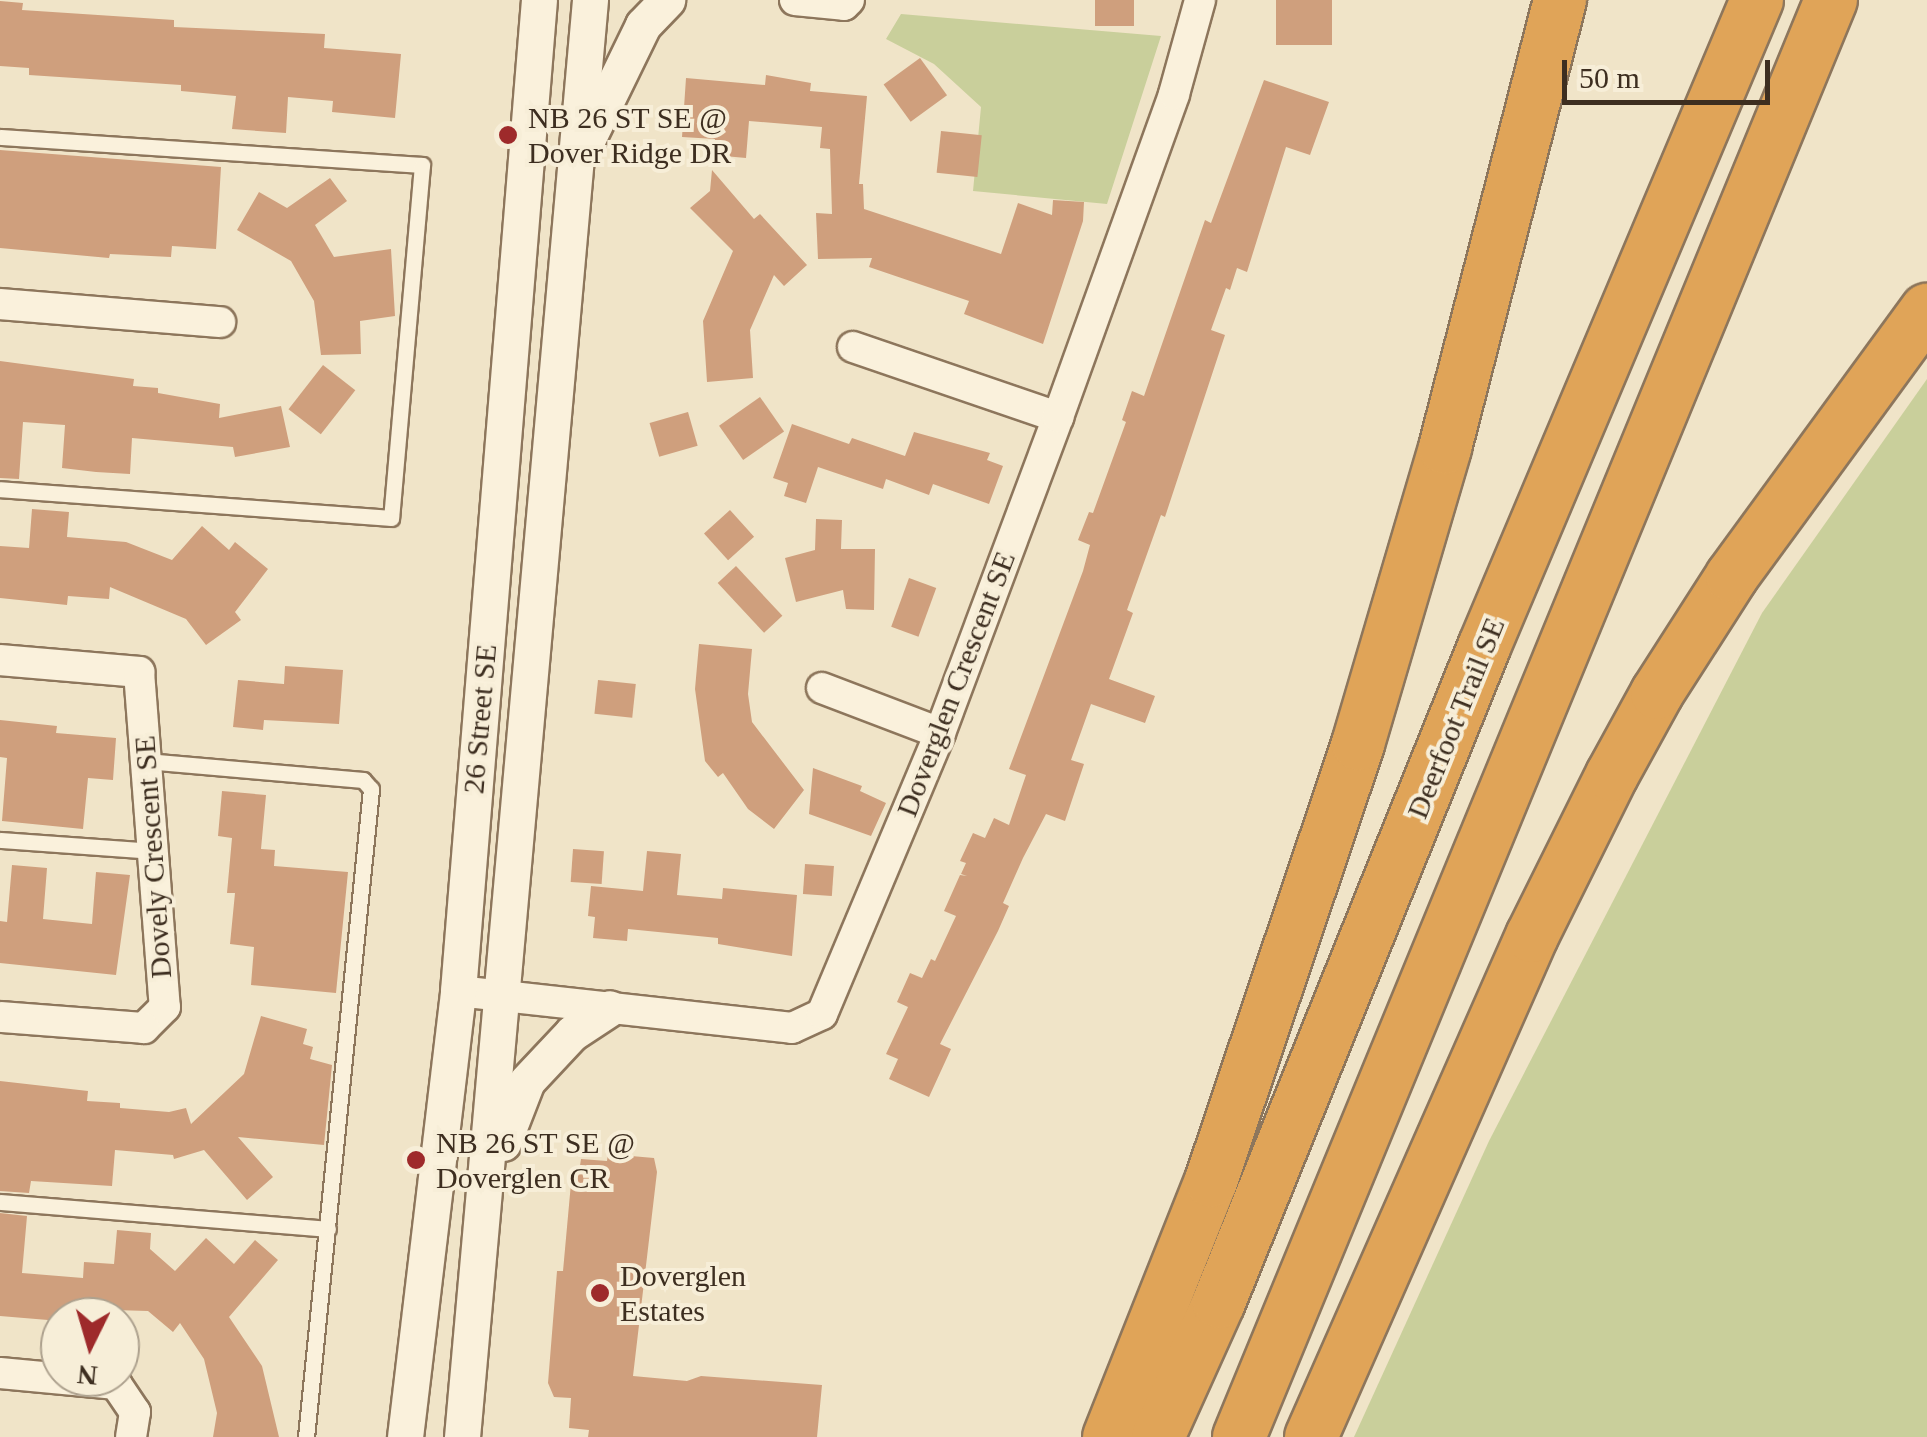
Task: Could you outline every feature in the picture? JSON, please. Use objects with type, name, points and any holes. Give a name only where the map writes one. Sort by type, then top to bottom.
[{"type":"highway","points":[[1110,1437],[1211,1181],[1358,744],[1446,448],[1560,0]]},
{"type":"highway","name":"Deerfoot Trail SE","points":[[1158,1437],[1219,1302],[1484,647],[1758,0]]},
{"type":"highway","points":[[1239,1437],[1831,0]]},
{"type":"highway","points":[[1311,1437],[1532,936],[1656,693],[1732,576],[1927,310]]},
{"type":"street","name":"26 Street SE","points":[[405,1437],[458,992],[539,0]]},
{"type":"street","name":"26 Street SE","points":[[462,1437],[488,1181],[590,0]]},
{"type":"street","points":[[576,161],[643,25],[667,0]]},
{"type":"street","points":[[795,0],[844,5],[849,0]]},
{"type":"street","name":"Doverglen Crescent SE","points":[[458,992],[792,1028],[822,1014],[940,733],[1058,417],[1174,94],[1200,0]]},
{"type":"street","points":[[0,304],[220,322]]},
{"type":"street","points":[[853,347],[1058,417]]},
{"type":"street","name":"Dovely Crescent SE","points":[[0,660],[139,672],[165,1007],[144,1028],[0,1017]]},
{"type":"street","points":[[822,688],[940,733]]},
{"type":"street","points":[[488,1181],[527,1081],[572,1033],[610,1008]]},
{"type":"street","points":[[0,1373],[116,1384],[135,1412],[131,1437]]},
{"type":"lane","points":[[0,136],[422,165],[391,518],[0,489]]},
{"type":"lane","points":[[146,761],[363,780],[371,789],[306,1437]]},
{"type":"lane","points":[[0,840],[154,851]]},
{"type":"lane","points":[[0,1202],[328,1229]]},
{"type":"green space","points":[[901,14],[1161,36],[1107,204],[973,191],[981,107],[934,64],[886,39]]},
{"type":"green space","points":[[1927,379],[1927,1437],[1354,1437],[1489,1141],[1762,613]]},
{"type":"building","points":[[1095,0],[1134,0],[1134,26],[1095,26]]},
{"type":"building","points":[[1276,0],[1332,0],[1332,45],[1276,45]]},
{"type":"building","points":[[0,1],[23,3],[22,10],[174,20],[174,27],[325,34],[324,48],[401,54],[395,118],[332,112],[333,101],[288,97],[286,133],[232,129],[236,96],[181,91],[181,85],[29,75],[29,68],[0,66]]},
{"type":"building","points":[[920,58],[947,95],[911,122],[884,84]]},
{"type":"building","points":[[766,75],[811,83],[810,91],[867,96],[859,184],[863,184],[864,209],[1001,254],[1018,203],[1052,215],[1053,200],[1084,202],[1083,221],[1043,344],[964,314],[969,301],[869,267],[872,258],[818,259],[816,213],[832,214],[830,149],[820,148],[822,127],[749,121],[746,158],[713,155],[715,139],[682,137],[686,78],[765,85]]},
{"type":"building","points":[[1264,80],[1329,102],[1310,155],[1286,147],[1247,272],[1237,268],[1230,290],[1226,288],[1211,330],[1225,335],[1165,517],[1161,515],[1127,610],[1133,613],[1109,679],[1155,696],[1145,723],[1091,704],[1071,760],[1084,764],[1065,821],[1046,814],[1023,858],[1003,903],[1009,906],[998,931],[940,1044],[951,1049],[929,1097],[889,1079],[898,1059],[886,1054],[908,1007],[897,1002],[910,973],[922,978],[931,959],[935,961],[956,916],[944,911],[960,875],[967,876],[961,874],[966,863],[960,861],[973,833],[985,838],[994,818],[1009,825],[1026,775],[1009,769],[1083,571],[1090,545],[1078,540],[1089,512],[1093,513],[1126,422],[1122,420],[1132,391],[1144,396],[1205,220],[1211,223]]},
{"type":"building","points":[[941,131],[982,135],[977,177],[937,173]]},
{"type":"building","points":[[0,150],[221,167],[216,249],[172,246],[171,257],[110,254],[109,258],[0,248]]},
{"type":"building","points":[[712,170],[754,219],[760,214],[807,265],[784,286],[774,275],[750,330],[753,378],[707,382],[703,321],[733,251],[690,208],[710,191]]},
{"type":"building","points":[[330,178],[347,201],[315,225],[334,257],[391,249],[395,316],[360,321],[361,354],[321,355],[314,301],[291,261],[237,230],[259,192],[287,208]]},
{"type":"building","points":[[0,361],[134,379],[133,386],[158,388],[158,393],[220,404],[219,418],[281,406],[290,447],[235,457],[233,447],[132,438],[130,474],[96,472],[62,468],[65,425],[23,422],[19,479],[0,478]]},
{"type":"building","points":[[323,365],[355,390],[321,434],[289,409]]},
{"type":"building","points":[[760,397],[784,431],[743,460],[719,426]]},
{"type":"building","points":[[688,412],[698,446],[659,457],[650,423]]},
{"type":"building","points":[[792,424],[849,444],[852,438],[905,456],[914,432],[990,453],[987,460],[1003,466],[989,504],[933,484],[929,495],[886,479],[883,489],[818,467],[806,503],[784,496],[788,483],[773,478]]},
{"type":"building","points":[[32,509],[69,512],[67,537],[126,542],[172,560],[202,526],[229,550],[235,542],[268,569],[235,612],[241,620],[206,645],[186,619],[110,587],[109,599],[68,596],[67,605],[0,598],[0,546],[29,548]]},
{"type":"building","points":[[730,510],[754,537],[728,560],[704,533]]},
{"type":"building","points":[[816,519],[842,520],[841,549],[875,549],[874,610],[846,609],[843,590],[796,602],[785,558],[815,550]]},
{"type":"building","points":[[736,566],[782,616],[764,633],[718,583]]},
{"type":"building","points":[[909,578],[936,588],[918,637],[891,627]]},
{"type":"building","points":[[699,644],[752,649],[748,694],[752,722],[804,790],[774,829],[748,809],[723,773],[718,777],[705,761],[695,689]]},
{"type":"building","points":[[285,666],[343,670],[339,724],[264,720],[263,730],[233,727],[238,680],[284,684]]},
{"type":"building","points":[[598,680],[636,684],[632,718],[594,714]]},
{"type":"building","points":[[0,720],[57,726],[56,733],[116,738],[113,780],[88,778],[83,829],[2,821],[7,758],[0,757]]},
{"type":"building","points":[[813,768],[862,786],[860,791],[886,803],[871,836],[809,814]]},
{"type":"building","points":[[222,791],[266,795],[261,849],[275,850],[274,866],[348,872],[336,993],[251,985],[254,947],[230,944],[235,893],[227,893],[232,838],[218,836]]},
{"type":"building","points":[[573,849],[604,851],[602,884],[571,882]]},
{"type":"building","points":[[647,851],[681,854],[677,895],[722,899],[723,888],[797,895],[792,956],[718,944],[718,938],[628,929],[627,941],[593,938],[595,917],[588,916],[591,886],[643,891]]},
{"type":"building","points":[[805,864],[834,866],[832,896],[803,894]]},
{"type":"building","points":[[12,865],[47,868],[43,919],[92,924],[96,872],[130,875],[116,975],[0,963],[0,921],[7,922]]},
{"type":"building","points":[[261,1016],[307,1029],[303,1044],[313,1047],[310,1059],[332,1065],[324,1145],[238,1137],[273,1177],[247,1200],[204,1150],[174,1159],[173,1155],[115,1150],[112,1186],[31,1181],[29,1193],[0,1191],[0,1081],[88,1091],[87,1101],[120,1103],[120,1108],[169,1112],[186,1108],[191,1124],[244,1074]]},
{"type":"building","name":"Doverglen Estates","points":[[608,1154],[654,1158],[657,1172],[633,1376],[687,1381],[701,1376],[822,1385],[817,1437],[588,1437],[589,1430],[569,1428],[571,1398],[554,1397],[548,1383],[557,1271],[563,1271],[572,1172],[579,1172],[581,1159],[607,1161]]},
{"type":"building","points":[[0,1213],[27,1216],[22,1273],[83,1278],[84,1262],[114,1264],[117,1230],[151,1233],[150,1249],[175,1271],[206,1238],[234,1264],[255,1240],[278,1260],[229,1317],[262,1366],[279,1437],[213,1437],[217,1413],[204,1359],[180,1323],[173,1332],[148,1311],[140,1311],[140,1297],[40,1297],[40,1319],[0,1316]]},
{"type":"place","name":"NB 26 ST SE @ Dover Ridge DR","points":[[508,135]]},
{"type":"place","name":"NB 26 ST SE @ Doverglen CR","points":[[416,1160]]},
{"type":"place","name":"Doverglen Estates","points":[[600,1293]]}]
